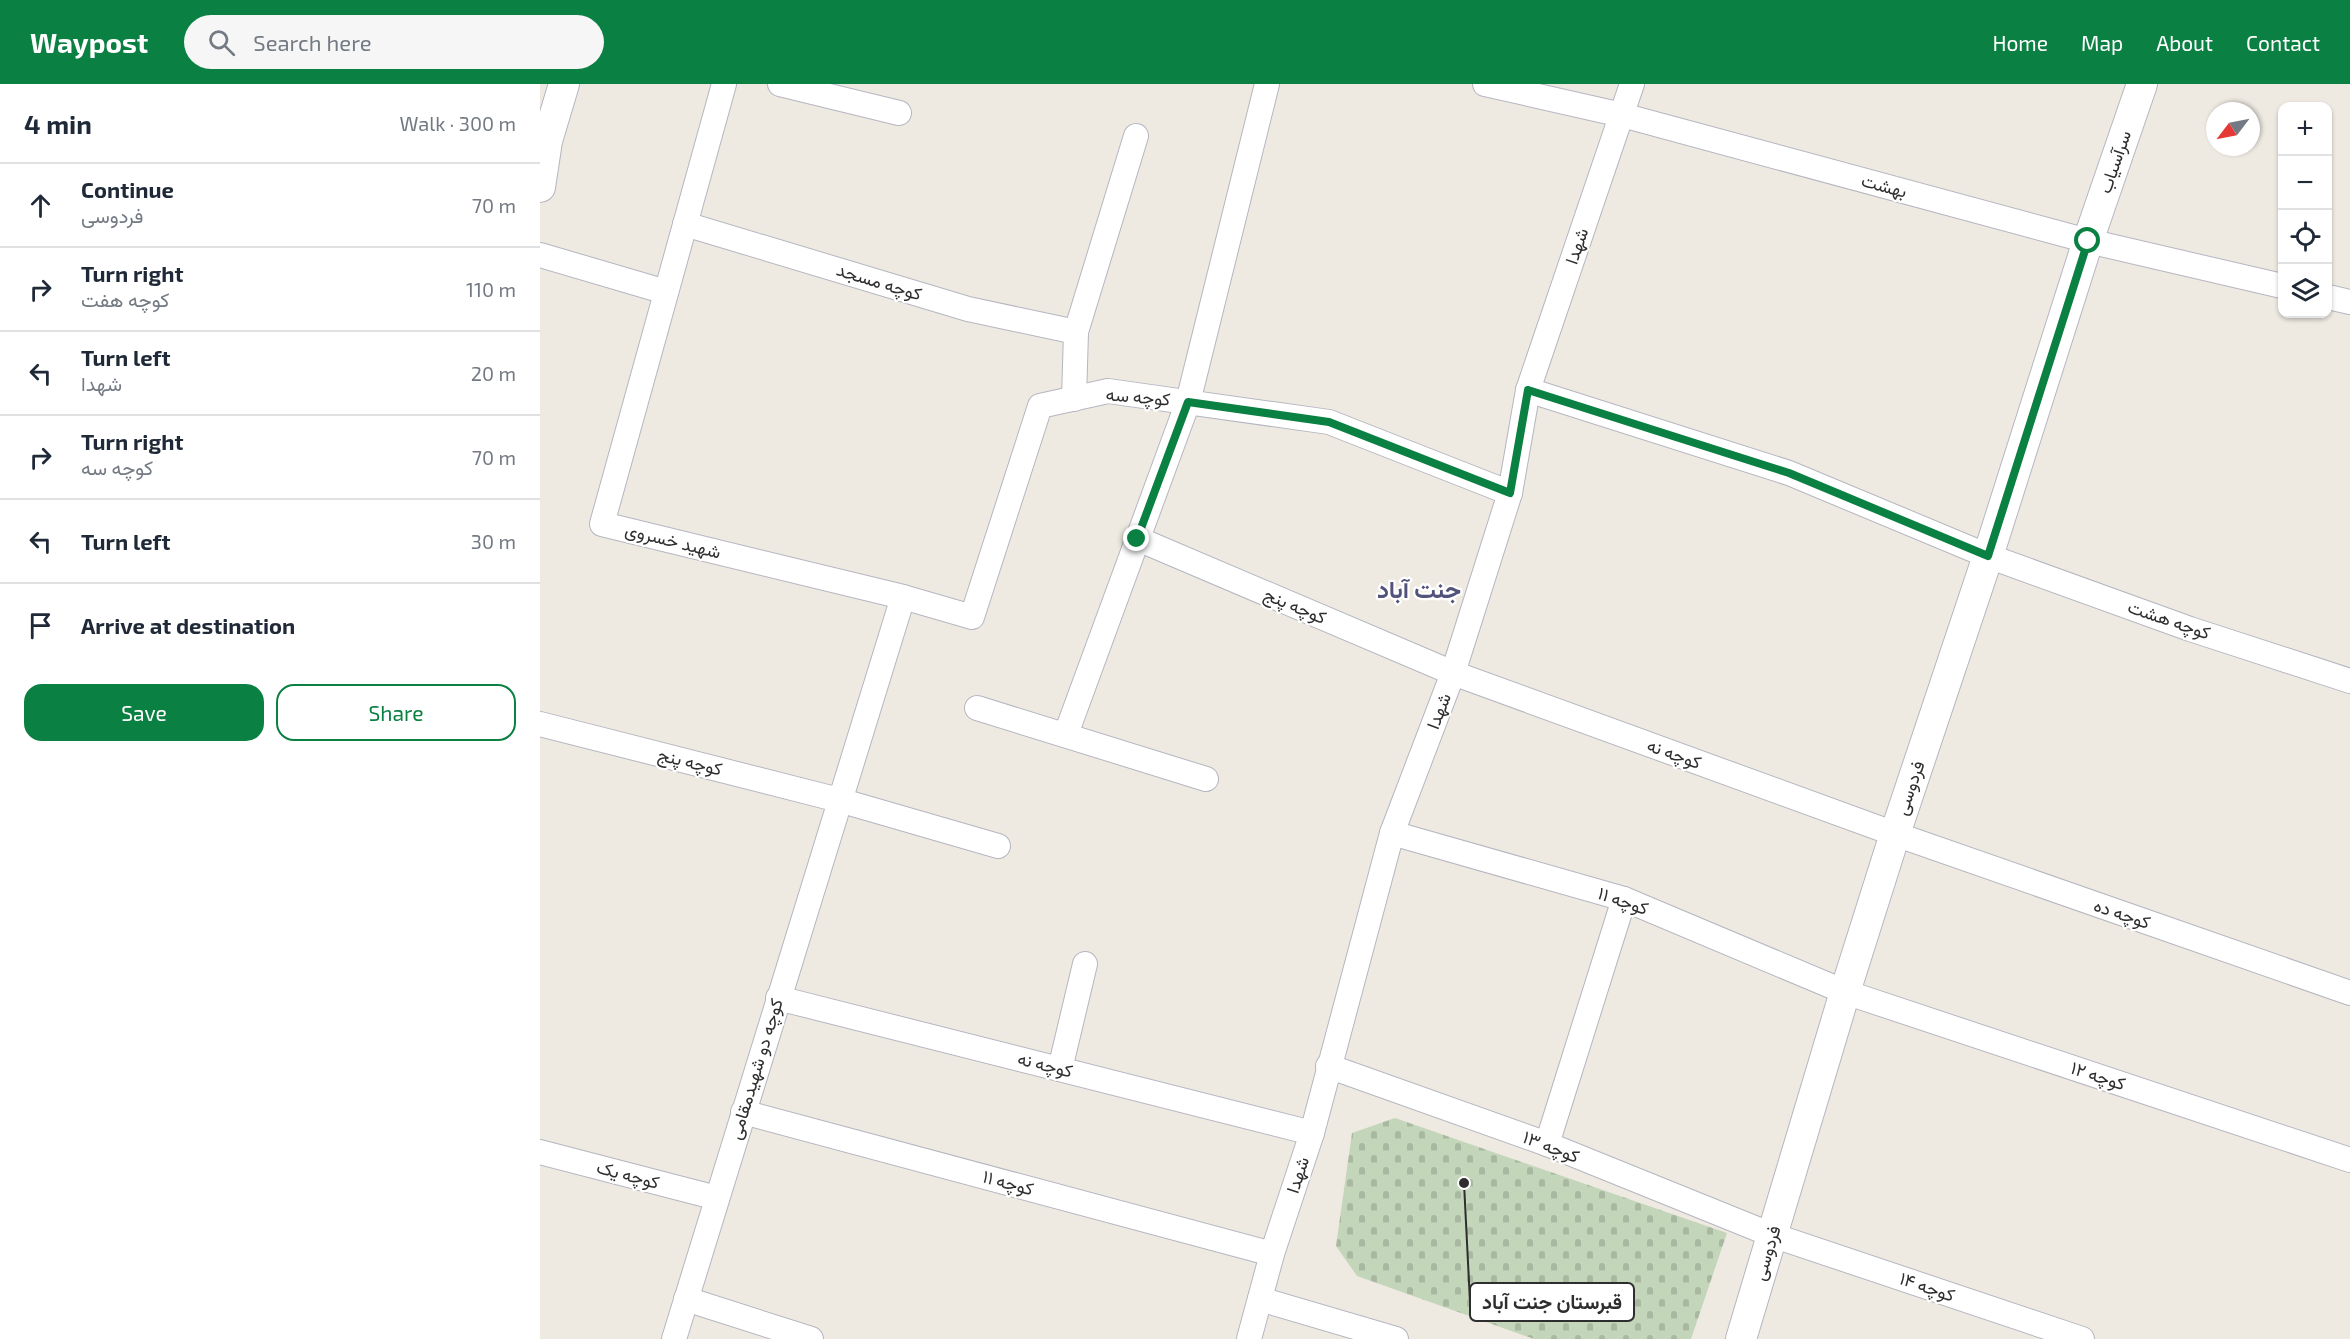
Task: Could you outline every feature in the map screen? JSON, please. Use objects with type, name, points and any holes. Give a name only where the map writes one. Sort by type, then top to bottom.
[{"type":"street","points":[[540,187],[548,141],[564,84]]},
{"type":"street","name":"شهید خسروی","points":[[724,84],[602,524],[903,597],[972,617],[1040,406]]},
{"type":"street","points":[[780,84],[899,113]]},
{"type":"street","points":[[1066,734],[1188,402],[1267,84]]},
{"type":"street","name":"بهشت","points":[[1485,84],[1622,115],[2088,241],[2278,285]]},
{"type":"street","name":"شهدا","points":[[1249,1339],[1272,1254],[1312,1133],[1328,1066],[1392,833],[1453,673],[1510,493],[1528,390],[1632,84]]},
{"type":"street","name":"سرآسیاب","points":[[2088,241],[2142,84]]},
{"type":"street","points":[[1074,399],[1076,332],[1136,136]]},
{"type":"street","name":"کوچه مسجد","points":[[685,224],[968,309],[1076,332]]},
{"type":"street","name":"فردوسی","points":[[1741,1339],[1845,992],[1988,556],[2088,241]]},
{"type":"street","points":[[540,255],[666,291]]},
{"type":"street","points":[[2332,298],[2350,302]]},
{"type":"street","name":"کوچه هشت","points":[[1528,390],[1789,473],[1988,556],[2190,629],[2350,681]]},
{"type":"street","name":"کوچه سه","points":[[1040,406],[1108,391],[1329,422],[1510,493]]},
{"type":"street","name":"کوچه پنج","points":[[1137,539],[1453,673]]},
{"type":"street","name":"کوچه دو شهیدمقامی","points":[[674,1339],[903,597]]},
{"type":"street","name":"کوچه نه","points":[[1453,673],[1895,834]]},
{"type":"street","points":[[977,708],[1206,779]]},
{"type":"street","name":"کوچه پنج","points":[[540,724],[839,800],[998,846]]},
{"type":"street","name":"کوچه ۱۱","points":[[1392,833],[1623,899],[1845,992]]},
{"type":"street","name":"کوچه ده","points":[[1895,834],[2350,993]]},
{"type":"street","points":[[1547,1144],[1623,899]]},
{"type":"street","points":[[1060,1069],[1085,964]]},
{"type":"street","name":"کوچه ۱۲","points":[[1845,992],[2350,1160]]},
{"type":"street","name":"کوچه نه","points":[[778,998],[1312,1133]]},
{"type":"street","name":"کوچه ۱۳","points":[[1328,1066],[1547,1144],[1772,1235]]},
{"type":"street","name":"کوچه ۱۱","points":[[743,1113],[1272,1254]]},
{"type":"street","name":"کوچه یک","points":[[540,1152],[717,1198]]},
{"type":"street","name":"کوچه ۱۴","points":[[1772,1235],[2082,1339]]},
{"type":"street","points":[[686,1299],[811,1339]]},
{"type":"street","points":[[1260,1299],[1396,1339]]},
{"type":"green space","points":[[1395,1118],[1727,1233],[1691,1339],[1534,1339],[1357,1276],[1336,1246],[1352,1133]]},
{"type":"place","name":"قبرستان جنت آباد","points":[[1464,1183]]},
{"type":"district","name":"جنت آباد","points":[[1419,590]]},
{"type":"route","points":[[1137,539],[1188,402],[1329,422],[1510,493],[1528,390],[1789,473],[1988,556],[2088,241]]}]
